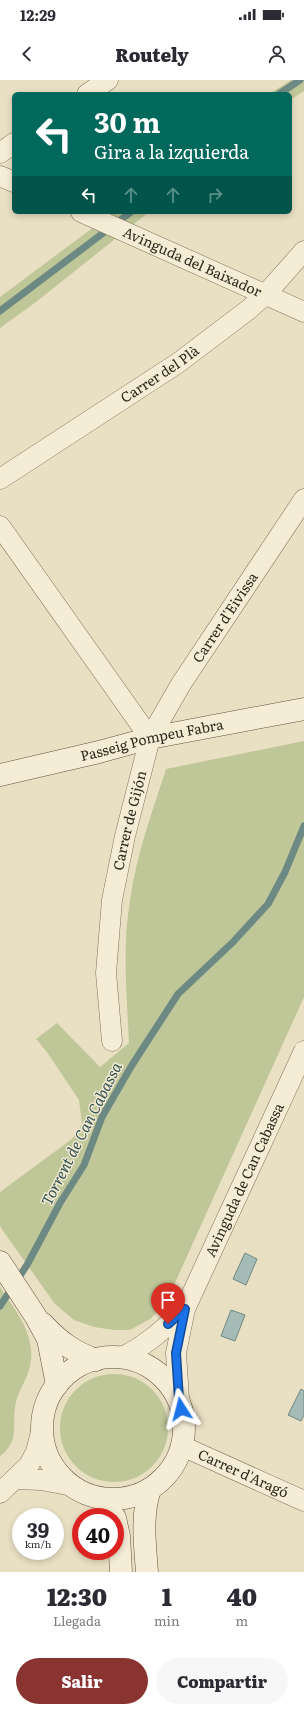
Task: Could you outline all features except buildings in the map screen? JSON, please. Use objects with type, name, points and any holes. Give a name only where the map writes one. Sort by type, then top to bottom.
[{"type":"street","points":[[90,92],[108,80]]},
{"type":"street","points":[[0,153],[12,145]]},
{"type":"street","points":[[0,176],[12,181]]},
{"type":"street","name":"Avinguda del Baixador","points":[[85,214],[304,312]]},
{"type":"street","name":"Carrer del Plà","points":[[0,479],[178,363],[248,310],[265,295],[304,251]]},
{"type":"street","name":"Carrer d'Eivissa","points":[[150,738],[181,684],[304,499]]},
{"type":"street","points":[[0,526],[150,738]]},
{"type":"street","name":"Passeig Pompeu Fabra","points":[[0,775],[99,752],[150,738],[304,710]]},
{"type":"street","name":"Carrer de Gijón","points":[[112,1042],[106,973],[112,900],[125,836],[150,738]]},
{"type":"street","name":"Avinguda de Can Cabassa","points":[[179,1399],[176,1353],[185,1309],[304,1051]]},
{"type":"street","points":[[0,1262],[36,1317],[48,1339],[57,1385]]},
{"type":"street","name":"Avinguda de Can Cabassa","points":[[120,1358],[147,1343],[185,1309]]},
{"type":"street","points":[[36,1317],[58,1340],[78,1353],[96,1360]]},
{"type":"street","points":[[0,1493],[29,1465],[36,1452],[41,1432],[43,1410],[57,1385],[75,1368],[96,1360],[120,1358],[137,1362],[158,1374],[179,1399],[184,1418],[182,1446],[169,1473],[150,1489],[134,1496],[101,1498],[85,1493],[68,1485],[41,1480],[15,1479]]},
{"type":"street","points":[[41,1432],[48,1457],[68,1485]]},
{"type":"street","name":"Carrer d'Aragó","points":[[182,1446],[304,1501]]},
{"type":"street","points":[[147,1572],[144,1534],[145,1509],[150,1489]]},
{"type":"street","points":[[101,1498],[110,1508]]},
{"type":"street","points":[[120,1560],[121,1572]]},
{"type":"green space","points":[[291,80],[304,80],[304,91],[292,99],[292,92],[272,92]]},
{"type":"green space","points":[[111,214],[146,214],[36,302],[0,328],[0,297]]},
{"type":"green space","points":[[304,741],[304,997],[165,1305],[150,1319],[130,1330],[114,1330],[94,1327],[74,1320],[55,1304],[0,1225],[0,1192],[72,1139],[82,1124],[79,1100],[47,1052],[36,1039],[57,1023],[100,1067],[129,1043],[126,972],[126,936],[128,919],[140,851],[166,769]]},
{"type":"green space","points":[[0,1287],[24,1326],[31,1347],[31,1359],[29,1370],[16,1402],[13,1439],[10,1445],[0,1456]]},
{"type":"green space","points":[[114,1374],[135,1378],[152,1390],[164,1407],[168,1428],[164,1449],[152,1466],[135,1478],[114,1482],[93,1478],[76,1466],[64,1449],[60,1428],[64,1407],[76,1390],[93,1378]]},
{"type":"water","points":[[245,1253],[257,1259],[246,1285],[233,1279]]},
{"type":"water","points":[[231,1310],[245,1315],[235,1341],[221,1336]]},
{"type":"water","points":[[301,1389],[304,1391],[304,1415],[301,1421],[288,1415]]},
{"type":"waterway","points":[[282,92],[300,80]]},
{"type":"waterway","points":[[0,311],[128,214]]},
{"type":"waterway","name":"Torrent de Can Cabassa","points":[[0,1306],[27,1265],[60,1203],[84,1165],[102,1117],[132,1065],[178,994],[233,942],[268,904],[285,872],[304,826]]},
{"type":"route","points":[[168,1324],[185,1309],[176,1353],[177,1379],[181,1409]]}]
